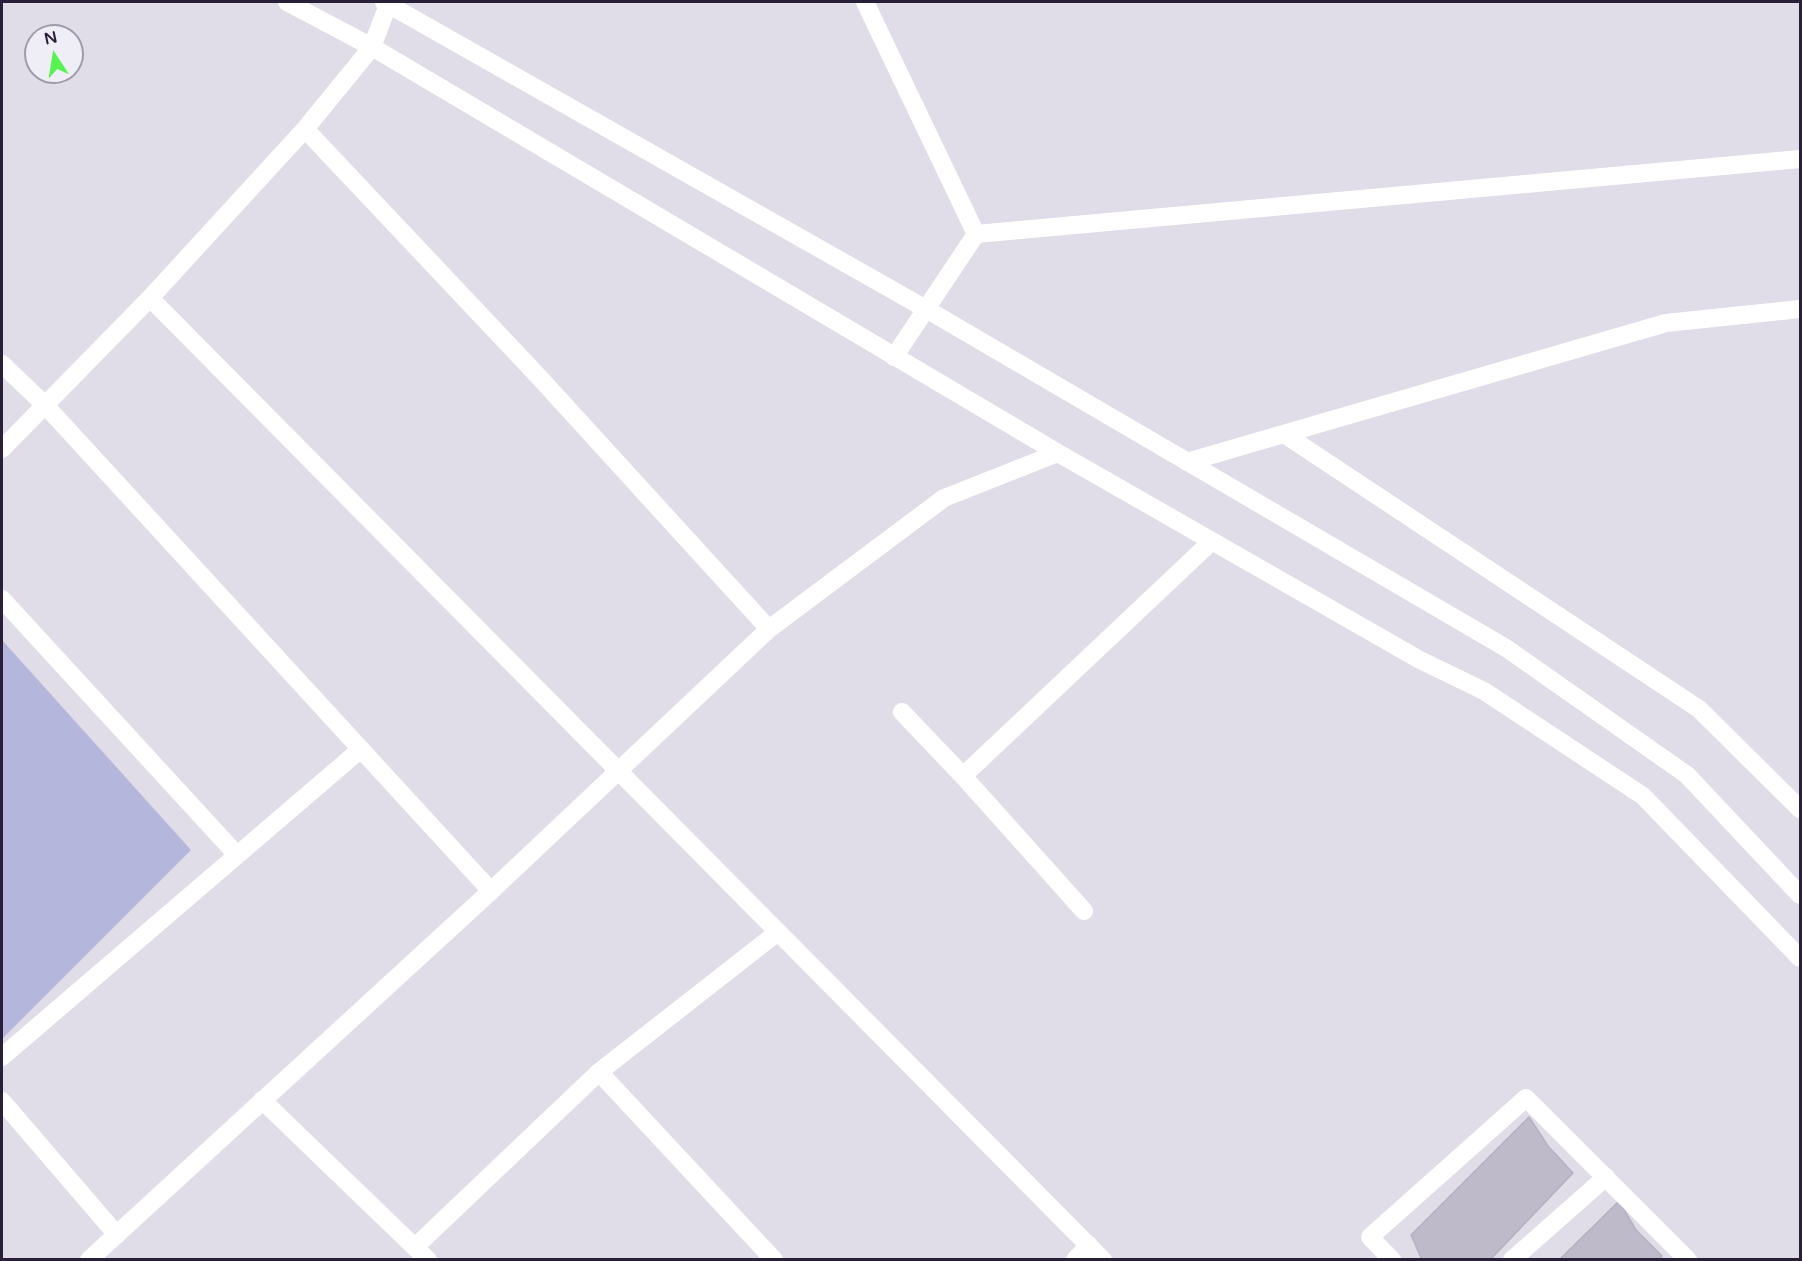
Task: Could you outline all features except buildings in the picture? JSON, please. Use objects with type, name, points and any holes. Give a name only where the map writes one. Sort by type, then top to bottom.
[{"type":"street","points":[[287,2],[372,47],[1058,453],[1420,660],[1484,691],[1643,796],[1800,958]]},
{"type":"street","points":[[2,449],[150,298],[305,129],[372,47],[387,2],[926,309],[1516,654],[1687,776],[1800,895]]},
{"type":"street","points":[[865,2],[976,234]]},
{"type":"street","points":[[305,129],[539,376],[769,629]]},
{"type":"street","points":[[976,234],[1800,159]]},
{"type":"street","points":[[894,357],[976,234]]},
{"type":"street","points":[[150,298],[1103,1260]]},
{"type":"street","points":[[1187,462],[1666,323],[1800,309]]},
{"type":"street","points":[[2,364],[45,405],[491,891]]},
{"type":"street","points":[[1284,434],[1699,709],[1800,809]]},
{"type":"street","points":[[89,1260],[491,891],[769,629],[944,498],[1058,453]]},
{"type":"street","points":[[963,776],[1212,541]]},
{"type":"street","points":[[2,599],[237,855]]},
{"type":"street","points":[[902,712],[1084,910]]},
{"type":"street","points":[[2,1057],[361,749]]},
{"type":"street","points":[[262,1100],[422,1253],[599,1072],[778,932]]},
{"type":"street","points":[[599,1072],[774,1260]]},
{"type":"street","points":[[1392,1260],[1370,1237],[1526,1098],[1688,1260]]},
{"type":"street","points":[[2,1101],[117,1235]]},
{"type":"street","points":[[1512,1260],[1605,1177]]},
{"type":"street","points":[[1075,1260],[1089,1245]]},
{"type":"shaded area","points":[[2,640],[191,850],[2,1039]]}]
